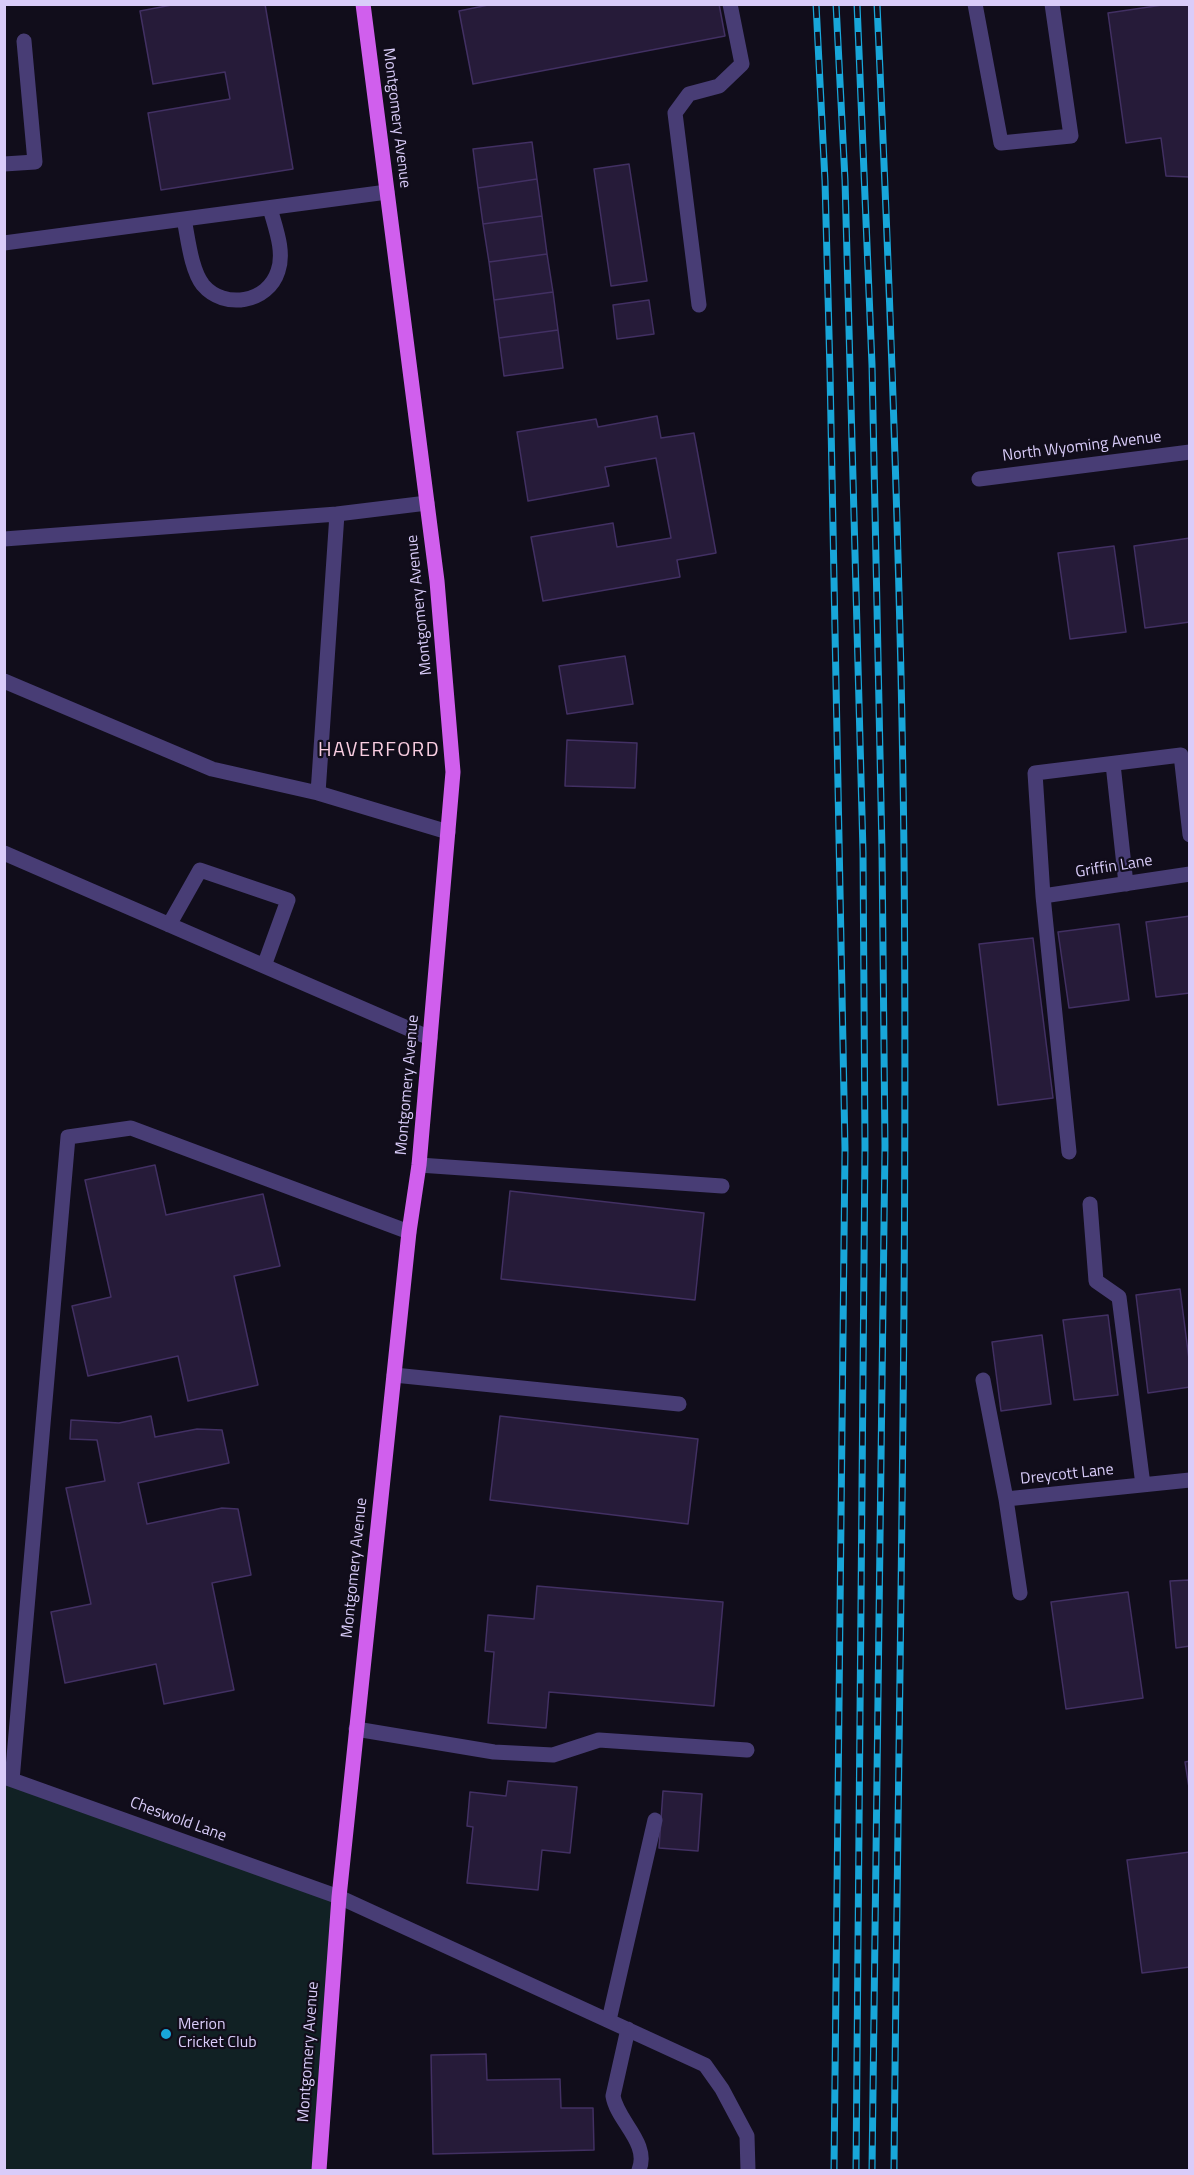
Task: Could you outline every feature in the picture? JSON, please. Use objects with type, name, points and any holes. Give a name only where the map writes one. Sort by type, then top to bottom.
[{"type":"main road","name":"Montgomery Avenue","points":[[319,2170],[339,1897],[418,1165],[453,772],[437,581],[363,4]]},
{"type":"street","points":[[699,305],[675,113],[689,94],[719,86],[742,64],[730,4]]},
{"type":"street","points":[[975,4],[1001,143],[1071,136],[1052,4]]},
{"type":"street","points":[[4,164],[35,162],[24,41]]},
{"type":"street","points":[[4,243],[387,192]]},
{"type":"street","points":[[184,219],[195,271],[203,285],[215,295],[229,300],[245,300],[259,295],[278,273],[281,259],[270,208]]},
{"type":"street","name":"North Wyoming Avenue","points":[[979,478],[1190,452]]},
{"type":"street","points":[[4,539],[337,514],[427,503]]},
{"type":"street","points":[[318,793],[337,514]]},
{"type":"street","points":[[4,681],[212,768],[318,793],[448,832]]},
{"type":"street","points":[[1069,1152],[1043,896],[1035,773],[1181,755],[1190,835]]},
{"type":"street","points":[[1113,764],[1126,884]]},
{"type":"street","points":[[4,853],[429,1038]]},
{"type":"street","points":[[170,925],[200,870],[288,900],[264,966]]},
{"type":"street","name":"Griffin Lane","points":[[1043,896],[1190,874]]},
{"type":"street","points":[[8,1779],[68,1137],[130,1128],[409,1232]]},
{"type":"street","points":[[418,1165],[722,1186]]},
{"type":"street","points":[[1090,1204],[1096,1281],[1119,1298],[1143,1485]]},
{"type":"street","points":[[394,1375],[679,1404]]},
{"type":"street","points":[[983,1380],[1006,1499]]},
{"type":"street","name":"Dreycott Lane","points":[[1020,1593],[1006,1499],[1190,1480]]},
{"type":"street","points":[[356,1729],[494,1752],[553,1755],[600,1740],[747,1750]]},
{"type":"street","name":"Cheswold Lane","points":[[8,1779],[339,1897],[705,2065],[722,2090],[747,2136],[748,2170]]},
{"type":"street","points":[[609,2020],[655,1820]]},
{"type":"street","points":[[628,2029],[613,2096],[614,2106],[628,2124],[636,2141],[641,2157],[639,2170]]},
{"type":"shaded area","name":"Merion Cricket Club","points":[[5,1778],[339,1897],[315,2170],[5,2170]]},
{"type":"building","points":[[177,4],[265,4],[293,169],[161,190],[148,113],[230,99],[225,72],[153,84],[140,11]]},
{"type":"building","points":[[493,4],[719,4],[725,36],[473,84],[459,11]]},
{"type":"building","points":[[1169,4],[1190,4],[1190,177],[1166,176],[1161,138],[1126,143],[1108,13]]},
{"type":"building","points":[[532,142],[537,179],[478,188],[473,149]]},
{"type":"building","points":[[629,164],[647,281],[611,286],[594,169]]},
{"type":"building","points":[[537,179],[542,216],[483,224],[478,188]]},
{"type":"building","points":[[542,216],[547,254],[489,262],[483,224]]},
{"type":"building","points":[[547,254],[553,292],[494,300],[489,262]]},
{"type":"building","points":[[553,292],[558,330],[499,338],[494,300]]},
{"type":"building","points":[[649,300],[654,334],[617,339],[613,305]]},
{"type":"building","points":[[558,330],[563,368],[504,376],[499,338]]},
{"type":"building","points":[[657,416],[661,438],[694,433],[716,553],[677,560],[680,577],[543,601],[531,537],[613,523],[617,547],[671,538],[656,458],[605,467],[609,486],[528,501],[517,432],[596,419],[598,427]]},
{"type":"building","points":[[1190,538],[1190,622],[1145,628],[1134,546]]},
{"type":"building","points":[[1114,546],[1126,632],[1070,639],[1058,553]]},
{"type":"building","points":[[625,656],[633,704],[567,714],[559,666]]},
{"type":"building","points":[[567,740],[637,743],[635,788],[565,786]]},
{"type":"building","points":[[1190,916],[1190,993],[1156,997],[1146,922]]},
{"type":"building","points":[[1119,924],[1129,1000],[1069,1008],[1058,932]]},
{"type":"building","points":[[1033,938],[1053,1098],[998,1105],[979,944]]},
{"type":"building","points":[[155,1165],[166,1215],[263,1194],[280,1266],[234,1276],[258,1385],[188,1401],[178,1356],[88,1376],[72,1306],[111,1297],[85,1180]]},
{"type":"building","points":[[510,1191],[704,1213],[695,1300],[501,1279]]},
{"type":"building","points":[[1180,1289],[1190,1367],[1190,1387],[1148,1393],[1136,1295]]},
{"type":"building","points":[[1108,1315],[1118,1395],[1074,1400],[1063,1320]]},
{"type":"building","points":[[1042,1335],[1051,1404],[1001,1411],[992,1342]]},
{"type":"building","points":[[151,1416],[155,1437],[197,1429],[222,1430],[229,1463],[138,1483],[147,1524],[222,1508],[238,1509],[251,1575],[212,1583],[234,1690],[164,1704],[156,1664],[65,1683],[51,1612],[91,1604],[66,1488],[105,1481],[97,1440],[70,1439],[71,1420],[119,1423]]},
{"type":"building","points":[[500,1416],[698,1439],[688,1524],[490,1500]]},
{"type":"building","points":[[1190,1580],[1190,1646],[1176,1648],[1170,1581]]},
{"type":"building","points":[[537,1586],[723,1602],[714,1706],[549,1692],[546,1728],[488,1723],[494,1652],[485,1651],[488,1615],[534,1619]]},
{"type":"building","points":[[1128,1592],[1143,1698],[1066,1709],[1051,1602]]},
{"type":"building","points":[[1190,1761],[1190,1794],[1185,1762]]},
{"type":"building","points":[[508,1781],[577,1787],[570,1853],[542,1850],[538,1890],[467,1883],[473,1827],[467,1826],[470,1792],[506,1796]]},
{"type":"building","points":[[663,1791],[702,1794],[698,1851],[659,1848]]},
{"type":"building","points":[[1190,1852],[1190,1967],[1142,1973],[1127,1860]]},
{"type":"building","points":[[486,2054],[487,2080],[560,2079],[561,2108],[593,2108],[594,2150],[433,2154],[431,2055]]},
{"type":"railway","points":[[816,4],[825,181],[830,372],[845,1149],[834,2170]]},
{"type":"railway","points":[[836,4],[845,180],[863,852],[865,1147],[856,2170]]},
{"type":"railway","points":[[857,4],[872,365],[882,851],[885,1146],[872,2170]]},
{"type":"railway","points":[[877,4],[894,428],[904,853],[904,1347],[894,2170]]},
{"type":"place","name":"Merion Cricket Club","points":[[166,2034]]},
{"type":"district","name":"HAVERFORD","points":[[379,751]]}]
